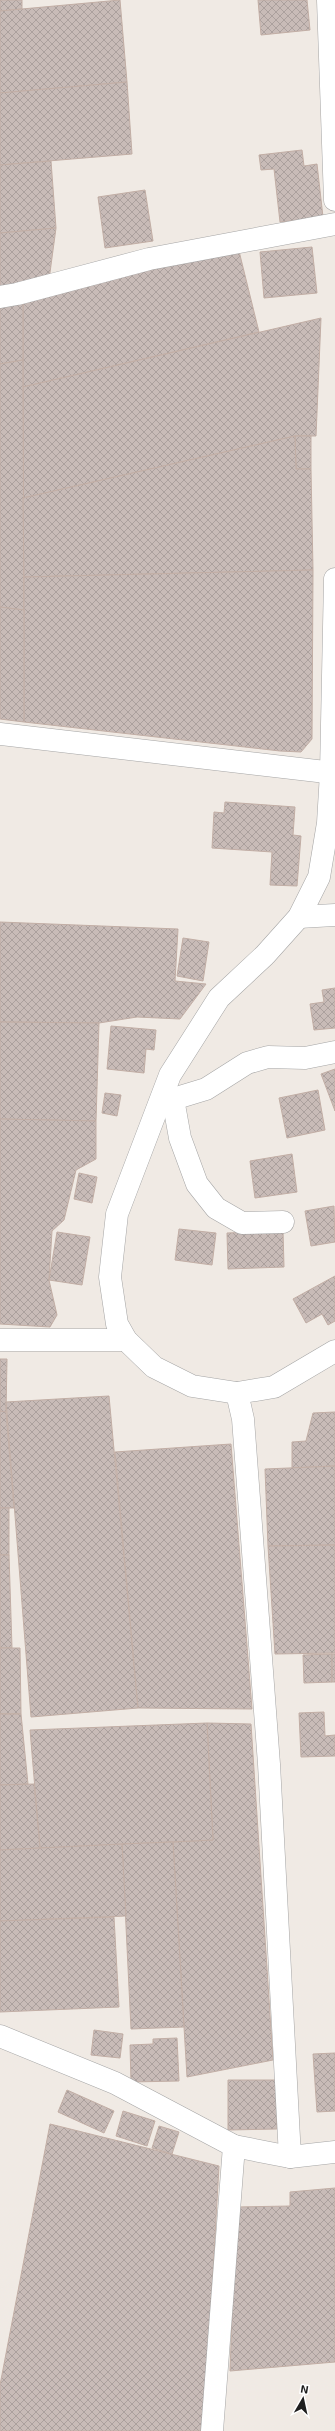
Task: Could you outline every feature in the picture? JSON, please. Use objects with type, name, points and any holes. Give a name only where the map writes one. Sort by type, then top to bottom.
[{"type":"street","points":[[328,0],[335,200]]},
{"type":"street","points":[[0,297],[149,259],[335,224]]},
{"type":"street","points":[[335,579],[333,773],[328,823],[319,877],[299,917],[265,955],[219,998],[170,1075],[166,1101],[117,1214],[110,1278],[117,1324],[126,1340],[154,1366],[192,1386],[237,1392],[274,1387],[335,1351]]},
{"type":"street","points":[[0,734],[333,773]]},
{"type":"street","points":[[299,917],[335,915]]},
{"type":"street","points":[[166,1101],[206,1089],[247,1064],[268,1057],[305,1058],[335,1052]]},
{"type":"street","points":[[166,1101],[197,1184],[216,1208],[242,1222],[283,1222]]},
{"type":"street","points":[[0,1340],[126,1340]]},
{"type":"street","points":[[237,1392],[243,1419],[269,1764],[290,2157]]},
{"type":"street","points":[[0,2036],[116,2083],[234,2146],[290,2157],[335,2152]]},
{"type":"street","points":[[212,2431],[234,2146]]},
{"type":"building","points":[[0,0],[22,0],[22,9],[0,11]]},
{"type":"building","points":[[120,0],[127,82],[0,93],[0,11]]},
{"type":"building","points":[[258,0],[307,0],[310,30],[261,35]]},
{"type":"building","points":[[127,82],[132,154],[0,165],[0,93]]},
{"type":"building","points":[[302,150],[304,166],[317,164],[323,217],[280,222],[274,169],[261,170],[259,155]]},
{"type":"building","points":[[51,161],[56,228],[0,233],[0,165]]},
{"type":"building","points":[[145,190],[153,241],[105,248],[98,197]]},
{"type":"building","points":[[56,228],[49,280],[0,293],[0,233]]},
{"type":"building","points":[[312,247],[317,293],[264,298],[260,252]]},
{"type":"building","points":[[239,251],[259,332],[23,387],[23,297]]},
{"type":"building","points":[[23,297],[23,360],[0,364],[0,301]]},
{"type":"building","points":[[321,318],[316,436],[295,436],[23,498],[23,387]]},
{"type":"building","points":[[23,360],[24,610],[0,607],[0,364]]},
{"type":"building","points":[[295,436],[311,436],[311,469],[296,469]]},
{"type":"building","points":[[295,436],[296,469],[311,469],[313,570],[24,577],[23,498]]},
{"type":"building","points":[[313,570],[312,739],[301,752],[280,751],[24,722],[24,577]]},
{"type":"building","points":[[0,607],[24,610],[24,722],[0,719]]},
{"type":"building","points":[[225,802],[295,807],[293,835],[301,836],[297,886],[270,885],[272,852],[212,848],[214,812],[224,813]]},
{"type":"building","points":[[0,922],[178,929],[175,981],[206,984],[180,1019],[137,1017],[99,1023],[0,1022]]},
{"type":"building","points":[[183,938],[209,942],[203,981],[177,976]]},
{"type":"building","points":[[335,988],[335,1028],[314,1030],[310,1004],[324,1002],[322,990]]},
{"type":"building","points":[[0,1022],[99,1023],[96,1121],[0,1119]]},
{"type":"building","points":[[111,1026],[156,1030],[154,1050],[146,1049],[144,1073],[107,1069]]},
{"type":"building","points":[[335,1069],[335,1111],[321,1074]]},
{"type":"building","points":[[318,1090],[325,1130],[287,1138],[279,1098]]},
{"type":"building","points":[[105,1093],[121,1095],[117,1116],[102,1113]]},
{"type":"building","points":[[0,1119],[96,1121],[96,1159],[76,1170],[64,1220],[52,1231],[49,1280],[57,1315],[50,1327],[0,1324]]},
{"type":"building","points":[[292,1154],[297,1192],[255,1198],[250,1161]]},
{"type":"building","points":[[79,1173],[97,1177],[92,1203],[74,1199]]},
{"type":"building","points":[[334,1206],[335,1242],[311,1246],[305,1211]]},
{"type":"building","points":[[179,1229],[216,1233],[212,1265],[175,1260]]},
{"type":"building","points":[[283,1231],[284,1267],[228,1269],[227,1233]]},
{"type":"building","points":[[57,1232],[90,1237],[82,1285],[49,1280]]},
{"type":"building","points":[[335,1276],[335,1321],[328,1325],[322,1314],[306,1323],[293,1299]]},
{"type":"building","points":[[0,1359],[7,1359],[6,1412],[0,1411]]},
{"type":"building","points":[[109,1396],[138,1708],[31,1717],[6,1402]]},
{"type":"building","points":[[0,1411],[6,1412],[14,1508],[0,1508]]},
{"type":"building","points":[[335,1412],[335,1466],[292,1468],[292,1442],[306,1441],[313,1413]]},
{"type":"building","points":[[231,1444],[252,1709],[138,1708],[115,1452]]},
{"type":"building","points":[[335,1466],[335,1545],[268,1546],[265,1469]]},
{"type":"building","points":[[0,1508],[9,1508],[9,1555],[0,1555]]},
{"type":"building","points":[[335,1545],[335,1653],[275,1654],[268,1546]]},
{"type":"building","points":[[0,1555],[9,1555],[12,1648],[0,1648]]},
{"type":"building","points":[[0,1648],[20,1648],[21,1714],[0,1714]]},
{"type":"building","points":[[332,1654],[332,1682],[304,1683],[303,1655]]},
{"type":"building","points":[[332,1654],[335,1654],[335,1682],[332,1682]]},
{"type":"building","points":[[324,1712],[325,1736],[335,1735],[335,1756],[301,1757],[299,1713]]},
{"type":"building","points":[[0,1714],[21,1714],[28,1784],[0,1785]]},
{"type":"building","points":[[207,1723],[251,1724],[273,2060],[187,2077],[173,1842],[213,1840]]},
{"type":"building","points":[[207,1723],[213,1840],[40,1848],[30,1730]]},
{"type":"building","points":[[34,1784],[40,1848],[0,1850],[0,1785]]},
{"type":"building","points":[[173,1842],[184,2027],[131,2029],[122,1844]]},
{"type":"building","points":[[122,1844],[126,1916],[0,1921],[0,1850]]},
{"type":"building","points":[[114,1917],[119,2007],[0,2012],[0,1921]]},
{"type":"building","points":[[94,2030],[123,2034],[120,2058],[91,2055]]},
{"type":"building","points":[[177,2038],[179,2081],[131,2082],[130,2045],[153,2044],[153,2039]]},
{"type":"building","points":[[335,2053],[335,2111],[317,2112],[313,2054]]},
{"type":"building","points":[[228,2080],[276,2080],[277,2129],[228,2130]]},
{"type":"building","points":[[67,2090],[114,2111],[104,2133],[58,2112]]},
{"type":"building","points":[[123,2111],[155,2121],[147,2146],[116,2136]]},
{"type":"building","points":[[50,2124],[219,2166],[204,2431],[0,2431],[0,2385]]},
{"type":"building","points":[[159,2126],[179,2132],[172,2154],[152,2148]]},
{"type":"building","points":[[335,2188],[335,2362],[230,2371],[236,2207],[290,2206],[290,2192]]}]
